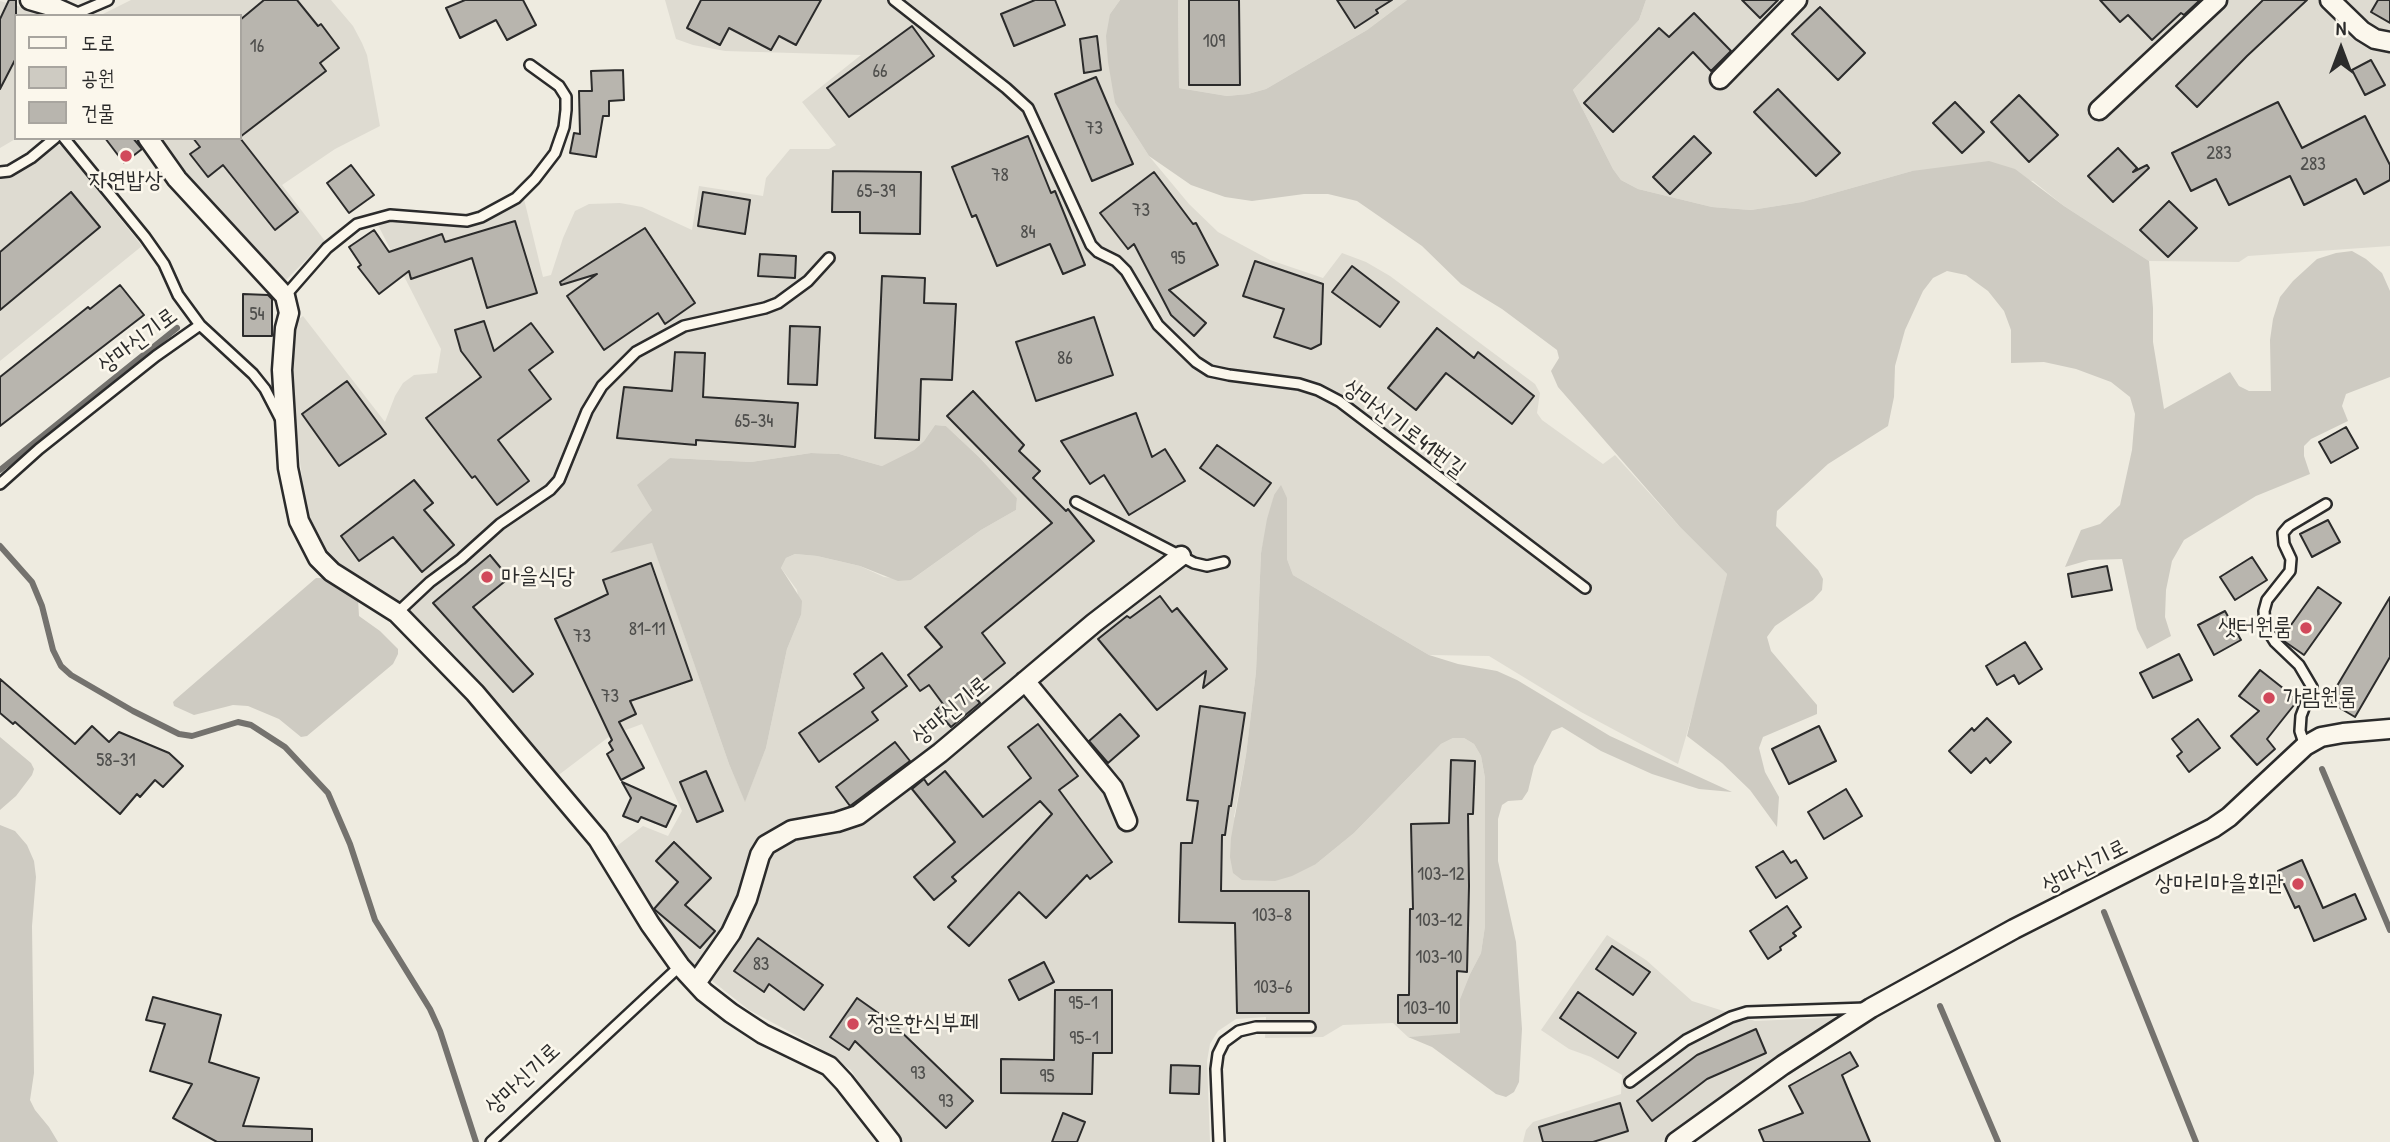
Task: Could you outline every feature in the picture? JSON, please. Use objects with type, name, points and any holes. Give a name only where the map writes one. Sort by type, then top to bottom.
[{"type":"street","points":[[30,0],[71,14]]},
{"type":"street","points":[[1720,79],[1797,0]]},
{"type":"street","points":[[2099,110],[2217,0]]},
{"type":"street","points":[[2330,0],[2362,31],[2375,39],[2390,42]]},
{"type":"street","points":[[149,140],[177,179],[285,296]]},
{"type":"street","name":"상마신기로","points":[[285,296],[289,313],[282,351],[293,498],[307,540],[318,558],[332,572],[397,613],[475,693],[598,839],[650,924],[696,984],[731,1013],[764,1034],[829,1066],[891,1142]]},
{"type":"street","name":"상마신기로","points":[[696,984],[731,933],[747,899],[760,855],[766,845],[792,830],[858,815],[940,752],[1094,623],[1181,556]]},
{"type":"street","points":[[1025,681],[1113,788],[1127,821]]},
{"type":"street","name":"상마신기로","points":[[1676,1142],[1783,1065],[1871,1008],[2014,929],[2213,828],[2230,817],[2305,746],[2322,737],[2390,729]]},
{"type":"lane","points":[[75,14],[108,0]]},
{"type":"lane","name":"상마신기로41번길","points":[[894,0],[1028,108],[1091,245],[1126,271],[1158,325],[1196,362],[1210,370],[1229,375],[1299,384],[1339,401],[1585,588]]},
{"type":"lane","points":[[285,296],[327,248],[357,224],[390,215],[467,221],[481,217],[516,198],[555,153],[564,127],[566,110],[566,97],[559,86],[530,65]]},
{"type":"lane","points":[[0,172],[9,171],[31,158],[53,140]]},
{"type":"lane","points":[[66,140],[145,237],[164,264],[178,295],[200,325]]},
{"type":"lane","points":[[397,613],[500,524],[550,490],[559,480],[587,411],[602,386],[636,352],[684,326],[778,303],[808,281],[829,258]]},
{"type":"lane","name":"상마신기로","points":[[0,484],[39,449],[156,356],[200,325],[253,374],[265,389],[286,429]]},
{"type":"lane","points":[[1076,502],[1181,556],[1207,566],[1224,562]]},
{"type":"lane","points":[[2305,746],[2300,731],[2301,716],[2312,687],[2299,665],[2275,642],[2265,626],[2264,611],[2267,600],[2290,570],[2291,559],[2284,544],[2283,533],[2289,526],[2326,504]]},
{"type":"lane","name":"상마신기로","points":[[491,1142],[680,966]]},
{"type":"lane","name":"상마신기로","points":[[1630,1082],[1686,1040],[1717,1023],[1747,1012],[1871,1008]]},
{"type":"lane","points":[[1219,1142],[1216,1069],[1224,1042],[1239,1031],[1256,1027],[1310,1027]]},
{"type":"shaded area","points":[[131,0],[331,0],[353,26],[367,55],[380,126],[335,149],[282,185],[325,241],[286,280],[281,279],[181,176],[155,140],[242,140],[242,14],[103,14]]},
{"type":"shaded area","points":[[665,0],[1120,0],[1110,14],[1115,103],[1149,156],[1189,204],[1218,232],[1270,260],[1323,278],[1342,253],[1366,262],[1390,276],[1535,384],[1540,393],[1537,413],[1542,420],[1603,464],[1615,455],[1727,574],[1705,671],[1678,764],[1581,712],[1489,656],[1429,655],[1293,575],[1287,559],[1286,536],[1274,495],[1261,553],[1256,672],[1246,755],[1234,817],[1316,864],[1354,833],[1441,744],[1453,738],[1464,738],[1474,744],[1481,756],[1485,778],[1485,926],[1481,953],[1460,999],[1460,1034],[1408,1037],[1393,1023],[1343,1025],[1323,1037],[1265,1038],[1266,1017],[1236,1019],[1218,1031],[1210,1044],[1207,1061],[1210,1142],[904,1142],[880,1115],[851,1070],[818,1047],[749,1010],[697,969],[653,913],[613,849],[643,826],[668,836],[682,811],[642,724],[610,736],[556,777],[456,656],[422,622],[396,599],[344,569],[324,550],[311,526],[305,504],[295,419],[291,335],[294,323],[303,316],[385,422],[403,383],[414,375],[437,373],[441,349],[378,225],[389,220],[400,220],[447,226],[469,225],[487,220],[524,199],[543,277],[551,275],[575,211],[589,204],[620,203],[642,207],[692,230],[699,186],[763,196],[766,178],[790,149],[829,149],[836,145],[802,102],[861,55],[725,51],[676,39]],"holes":[[[935,425],[946,426],[1017,498],[1016,510],[981,530],[911,580],[884,577],[860,566],[817,556],[795,554],[786,558],[781,568],[797,590],[801,615],[787,649],[766,748],[745,801],[729,764],[644,519],[652,510],[670,458],[751,462],[811,453],[839,454],[882,466],[914,450]]]},
{"type":"shaded area","points":[[1178,0],[1407,0],[1367,30],[1266,89],[1227,96],[1179,88]]},
{"type":"shaded area","points":[[1646,0],[2390,0],[2390,246],[2248,256],[2239,262],[2149,261],[2064,206],[2033,181],[1912,171],[1802,202],[1751,210],[1712,207],[1638,189],[1621,180],[1613,169],[1573,90],[1639,20]]},
{"type":"shaded area","points":[[0,1],[45,14],[14,14],[14,140],[0,148]]},
{"type":"shaded area","points":[[56,145],[62,146],[142,246],[0,361],[0,178],[22,171]]},
{"type":"shaded area","points":[[1607,935],[1646,960],[1692,1001],[1755,1021],[1846,1017],[1731,1091],[1661,1142],[1523,1142],[1526,1130],[1533,1122],[1621,1094],[1622,1075],[1591,1057],[1569,1049],[1541,1030]]},
{"type":"green space","points":[[1120,0],[1178,0],[1179,88],[1227,96],[1266,89],[1367,30],[1407,0],[1646,0],[1639,20],[1573,90],[1613,169],[1621,180],[1638,189],[1712,207],[1751,210],[1802,202],[1912,171],[1989,161],[2015,169],[2064,206],[2149,261],[2153,342],[2164,409],[2230,372],[2239,386],[2249,391],[2271,391],[2270,340],[2280,297],[2317,259],[2352,251],[2382,273],[2390,291],[2390,377],[2346,394],[2342,406],[2348,421],[2311,439],[2304,446],[2310,474],[2256,496],[2184,540],[2172,561],[2166,590],[2165,617],[2171,636],[2147,649],[2137,629],[2122,559],[2089,560],[2065,567],[2081,530],[2100,524],[2120,505],[2132,450],[2135,414],[2130,397],[2111,382],[2076,369],[2044,362],[2011,363],[2011,330],[2004,311],[1988,291],[1966,275],[1947,271],[1933,278],[1923,291],[1905,330],[1895,366],[1894,397],[1888,426],[1828,464],[1777,511],[1776,526],[1818,570],[1823,579],[1822,590],[1813,600],[1775,626],[1767,637],[1771,651],[1817,705],[1817,714],[1763,737],[1759,748],[1765,772],[1779,797],[1777,827],[1750,790],[1722,763],[1687,736],[1727,574],[1680,527],[1558,387],[1551,371],[1559,358],[1557,350],[1502,309],[1461,284],[1422,246],[1357,201],[1328,194],[1304,194],[1252,201],[1225,197],[1191,185],[1149,156],[1115,103],[1106,36],[1110,14]]},
{"type":"green space","points":[[935,425],[946,426],[979,457],[1017,498],[1016,510],[981,530],[911,580],[898,581],[860,566],[817,556],[795,554],[786,558],[781,568],[802,601],[801,615],[787,649],[766,748],[745,802],[729,764],[652,543],[610,553],[652,510],[637,485],[670,458],[751,462],[811,453],[839,454],[882,466],[914,450]]},
{"type":"green space","points":[[1281,485],[1287,498],[1287,559],[1293,575],[1429,655],[1458,664],[1497,671],[1517,680],[1610,736],[1732,792],[1699,789],[1652,774],[1601,751],[1562,727],[1552,731],[1534,766],[1528,791],[1522,800],[1508,801],[1502,805],[1498,819],[1498,861],[1516,942],[1522,1029],[1519,1082],[1514,1092],[1506,1097],[1496,1094],[1432,1047],[1408,1037],[1460,1033],[1460,999],[1481,953],[1485,926],[1485,778],[1481,756],[1474,744],[1464,738],[1453,738],[1441,744],[1354,833],[1316,864],[1275,881],[1242,880],[1233,873],[1231,838],[1246,755],[1256,672],[1261,553],[1274,495]]},
{"type":"green space","points":[[316,578],[322,578],[358,599],[359,616],[380,631],[398,649],[393,664],[307,736],[301,737],[279,719],[248,706],[233,705],[194,715],[174,706],[176,699]]},
{"type":"green space","points":[[0,737],[31,763],[34,769],[16,796],[0,810]]},
{"type":"green space","points":[[0,825],[15,831],[27,845],[34,861],[34,1073],[30,1100],[58,1142],[0,1142]]},
{"type":"building","points":[[9,0],[16,0],[14,62],[0,89],[0,19]]},
{"type":"building","points":[[264,0],[297,0],[318,26],[321,24],[339,48],[320,63],[326,71],[242,135],[242,18]]},
{"type":"building","points":[[465,0],[523,0],[536,25],[507,40],[496,20],[460,38],[446,8]]},
{"type":"building","points":[[701,0],[821,0],[796,45],[779,36],[771,50],[729,28],[720,45],[687,28]]},
{"type":"building","points":[[1035,0],[1055,0],[1065,25],[1014,46],[1001,14]]},
{"type":"building","points":[[1189,0],[1239,0],[1240,85],[1189,85]]},
{"type":"building","points":[[1337,0],[1392,0],[1355,28]]},
{"type":"building","points":[[1742,0],[1778,0],[1760,18]]},
{"type":"building","points":[[2100,0],[2200,0],[2184,15],[2181,13],[2152,40],[2128,15],[2120,22]]},
{"type":"building","points":[[2263,0],[2307,0],[2197,107],[2176,86]]},
{"type":"building","points":[[2378,0],[2390,0],[2390,23],[2371,12]]},
{"type":"building","points":[[1820,7],[1865,53],[1838,80],[1792,34]]},
{"type":"building","points":[[1694,13],[1731,51],[1711,71],[1693,52],[1613,132],[1584,103],[1659,28],[1669,37]]},
{"type":"building","points":[[912,26],[934,56],[849,117],[827,88]]},
{"type":"building","points":[[1097,36],[1101,70],[1084,73],[1080,39]]},
{"type":"building","points":[[2371,60],[2385,85],[2365,95],[2352,70]]},
{"type":"building","points":[[623,70],[624,100],[609,101],[609,116],[603,116],[596,157],[570,153],[574,133],[580,134],[579,91],[592,91],[591,71]]},
{"type":"building","points":[[1096,77],[1133,164],[1092,181],[1055,94]]},
{"type":"building","points":[[1778,89],[1840,153],[1816,176],[1754,112]]},
{"type":"building","points":[[2019,95],[2058,135],[2029,162],[1991,122]]},
{"type":"building","points":[[1955,102],[1984,132],[1962,153],[1933,123]]},
{"type":"building","points":[[2278,102],[2302,148],[2365,116],[2390,165],[2390,180],[2364,194],[2356,179],[2304,205],[2290,176],[2229,205],[2216,179],[2191,191],[2172,153]]},
{"type":"building","points":[[1028,136],[1051,193],[1055,191],[1085,265],[1063,274],[1050,244],[997,266],[976,215],[972,217],[952,167]]},
{"type":"building","points":[[1694,136],[1711,153],[1670,194],[1653,177]]},
{"type":"building","name":"자연밥상","points":[[107,140],[135,140],[142,149],[124,163]]},
{"type":"building","points":[[195,140],[242,140],[298,212],[275,230],[223,165],[208,177],[190,154],[200,147]]},
{"type":"building","points":[[2118,148],[2137,168],[2133,172],[2147,165],[2149,168],[2113,202],[2088,176]]},
{"type":"building","points":[[351,165],[374,195],[349,213],[327,183]]},
{"type":"building","points":[[833,171],[921,172],[920,234],[860,233],[860,212],[832,212]]},
{"type":"building","points":[[1154,172],[1193,224],[1196,223],[1218,265],[1169,290],[1206,323],[1194,336],[1171,315],[1134,244],[1128,249],[1100,213]]},
{"type":"building","points":[[71,192],[100,227],[0,310],[0,252]]},
{"type":"building","points":[[703,192],[750,200],[745,234],[698,226]]},
{"type":"building","points":[[2169,201],[2197,228],[2168,257],[2140,230]]},
{"type":"building","points":[[515,221],[537,293],[487,308],[472,258],[411,279],[409,271],[379,294],[358,267],[361,265],[349,247],[374,230],[389,252],[442,234],[445,242]]},
{"type":"building","points":[[645,228],[695,303],[665,324],[658,313],[604,350],[567,296],[597,274],[561,285],[560,282]]},
{"type":"building","points":[[760,254],[796,256],[795,278],[758,276]]},
{"type":"building","points":[[1255,261],[1323,284],[1321,344],[1311,349],[1274,337],[1284,309],[1243,296]]},
{"type":"building","points":[[1352,266],[1399,302],[1380,327],[1332,292]]},
{"type":"building","points":[[882,276],[925,278],[924,303],[956,304],[952,380],[921,379],[919,440],[875,438]]},
{"type":"building","points":[[120,285],[144,315],[0,426],[0,377]]},
{"type":"building","points":[[243,294],[268,295],[272,299],[272,336],[243,336]]},
{"type":"building","points":[[1094,317],[1113,375],[1036,401],[1016,342]]},
{"type":"building","points":[[484,321],[494,351],[531,323],[553,352],[529,370],[551,399],[498,440],[529,481],[497,505],[475,476],[472,478],[426,418],[481,377],[461,351],[455,330]]},
{"type":"building","points":[[790,326],[820,327],[817,385],[788,384]]},
{"type":"building","points":[[1437,328],[1474,358],[1478,352],[1534,396],[1512,424],[1446,373],[1416,410],[1388,388]]},
{"type":"building","points":[[675,352],[705,353],[703,397],[798,403],[795,447],[696,440],[696,445],[617,438],[624,387],[672,391]]},
{"type":"building","points":[[347,381],[386,434],[339,466],[302,414]]},
{"type":"building","points":[[973,391],[1024,445],[1019,451],[1040,471],[1033,478],[1066,511],[1068,509],[1094,541],[982,633],[1005,663],[970,691],[980,703],[951,727],[936,710],[943,704],[929,685],[920,691],[908,675],[942,647],[925,627],[1052,523],[947,416]]},
{"type":"building","points":[[1136,413],[1152,457],[1165,449],[1185,481],[1129,515],[1104,475],[1090,484],[1061,441]]},
{"type":"building","points":[[2346,427],[2358,448],[2331,463],[2319,442]]},
{"type":"building","points":[[1217,445],[1271,483],[1254,506],[1200,468]]},
{"type":"building","points":[[414,480],[433,503],[424,510],[454,545],[422,572],[393,537],[359,561],[341,536]]},
{"type":"building","points":[[2328,520],[2340,542],[2312,557],[2300,534]]},
{"type":"building","points":[[490,555],[509,578],[473,607],[533,674],[513,692],[433,603]]},
{"type":"building","points":[[2252,557],[2267,580],[2235,600],[2220,577]]},
{"type":"building","points":[[651,563],[692,680],[630,701],[636,714],[619,722],[644,768],[621,780],[607,754],[613,750],[609,743],[612,740],[555,619],[608,594],[603,580]]},
{"type":"building","points":[[2107,566],[2112,590],[2072,597],[2068,574]]},
{"type":"building","name":"샛터원룸","points":[[2318,587],[2341,603],[2304,655],[2281,639]]},
{"type":"building","points":[[1160,596],[1172,612],[1177,608],[1227,669],[1203,688],[1206,671],[1157,710],[1098,639],[1127,616],[1130,618]]},
{"type":"building","points":[[2390,597],[2390,657],[2355,717],[2328,701]]},
{"type":"building","points":[[2225,611],[2241,640],[2214,655],[2198,625]]},
{"type":"building","points":[[2025,642],[2042,669],[2019,684],[2014,675],[1997,685],[1986,666]]},
{"type":"building","points":[[882,653],[907,686],[872,712],[878,720],[819,762],[799,733],[864,688],[854,674]]},
{"type":"building","points":[[2179,654],[2192,680],[2153,698],[2140,673]]},
{"type":"building","points":[[2260,670],[2298,700],[2267,739],[2275,749],[2257,765],[2231,736],[2259,711],[2239,696]]},
{"type":"building","points":[[0,679],[75,744],[92,726],[109,742],[119,732],[169,753],[183,766],[163,787],[155,780],[140,797],[137,794],[120,814],[15,722],[13,724],[0,713]]},
{"type":"building","points":[[1200,706],[1245,713],[1231,806],[1225,835],[1222,835],[1221,891],[1309,891],[1309,1013],[1237,1013],[1235,923],[1179,922],[1181,843],[1192,843],[1198,801],[1187,800]]},
{"type":"building","points":[[1120,714],[1139,736],[1108,763],[1089,741]]},
{"type":"building","points":[[1987,718],[2011,742],[1990,763],[1986,758],[1971,773],[1949,751],[1972,728],[1974,731]]},
{"type":"building","points":[[2198,719],[2220,748],[2189,772],[2177,756],[2182,752],[2172,739]]},
{"type":"building","points":[[1038,724],[1078,776],[1059,790],[1112,862],[1090,879],[1087,875],[1046,918],[1019,892],[969,946],[948,927],[1052,814],[1040,801],[952,877],[956,881],[934,900],[914,877],[955,842],[912,789],[924,779],[928,785],[945,771],[983,817],[1031,778],[1008,747]]},
{"type":"building","points":[[1819,726],[1836,761],[1789,784],[1772,749]]},
{"type":"building","points":[[895,742],[910,761],[850,806],[836,787]]},
{"type":"building","points":[[1451,760],[1475,761],[1473,814],[1468,814],[1467,972],[1457,971],[1457,1023],[1398,1023],[1398,995],[1409,995],[1410,909],[1413,909],[1411,824],[1449,823]]},
{"type":"building","points":[[706,771],[723,811],[697,822],[680,782]]},
{"type":"building","points":[[622,782],[676,806],[666,827],[641,817],[638,822],[623,816],[631,798]]},
{"type":"building","points":[[1846,789],[1862,816],[1824,839],[1808,812]]},
{"type":"building","points":[[674,842],[711,878],[685,905],[715,931],[700,948],[654,909],[678,882],[656,861]]},
{"type":"building","points":[[1783,851],[1791,863],[1796,860],[1807,878],[1776,898],[1756,867]]},
{"type":"building","points":[[2302,860],[2323,908],[2355,894],[2366,919],[2314,941],[2299,906],[2295,908],[2278,871]]},
{"type":"building","points":[[1787,906],[1801,927],[1793,933],[1796,936],[1768,959],[1750,931]]},
{"type":"building","points":[[758,938],[823,985],[804,1010],[769,984],[764,992],[734,971]]},
{"type":"building","points":[[1612,946],[1650,972],[1633,995],[1596,969]]},
{"type":"building","points":[[1044,962],[1054,982],[1019,1000],[1009,980]]},
{"type":"building","points":[[1055,990],[1112,990],[1112,1053],[1093,1053],[1092,1094],[1001,1093],[1001,1059],[1054,1060]]},
{"type":"building","points":[[1578,992],[1636,1033],[1618,1058],[1560,1018]]},
{"type":"building","points":[[153,997],[221,1015],[209,1062],[259,1078],[243,1126],[312,1129],[312,1142],[217,1142],[173,1118],[192,1084],[150,1071],[165,1024],[146,1020]]},
{"type":"building","points":[[857,998],[891,1022],[973,1101],[946,1128],[855,1041],[849,1050],[830,1037]]},
{"type":"building","points":[[1756,1029],[1766,1053],[1707,1079],[1652,1121],[1637,1101],[1697,1055]]},
{"type":"building","points":[[1850,1052],[1858,1066],[1842,1075],[1870,1142],[1764,1142],[1759,1130],[1803,1113],[1789,1086]]},
{"type":"building","points":[[1171,1065],[1200,1066],[1199,1094],[1170,1093]]},
{"type":"building","points":[[1620,1103],[1628,1131],[1593,1142],[1543,1142],[1539,1127]]},
{"type":"building","points":[[1063,1113],[1085,1122],[1077,1142],[1052,1142]]},
{"type":"waterway","points":[[0,470],[177,328]]},
{"type":"waterway","points":[[0,546],[32,582],[42,606],[53,650],[61,666],[71,675],[179,734],[192,736],[238,722],[251,725],[285,747],[328,793],[350,844],[375,920],[430,1009],[440,1031],[476,1142]]},
{"type":"waterway","points":[[2322,769],[2390,930]]},
{"type":"waterway","points":[[2104,912],[2196,1142]]},
{"type":"waterway","points":[[1940,1006],[1998,1142]]},
{"type":"place","name":"자연밥상","points":[[126,156]]},
{"type":"place","name":"마을식당","points":[[487,577]]},
{"type":"place","name":"샛터원룸","points":[[2306,628]]},
{"type":"place","name":"가람원룸","points":[[2269,698]]},
{"type":"place","name":"상마리마을회관","points":[[2298,884]]},
{"type":"place","name":"정은한식부페","points":[[853,1024]]}]
